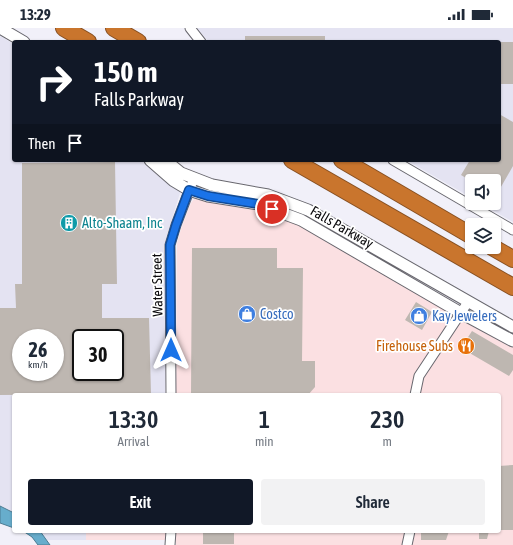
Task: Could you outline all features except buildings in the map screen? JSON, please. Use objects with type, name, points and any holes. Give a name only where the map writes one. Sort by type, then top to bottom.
[{"type":"highway","points":[[64,28],[85,40]]},
{"type":"highway","points":[[114,28],[135,40]]},
{"type":"highway","points":[[295,162],[513,287]]},
{"type":"highway","points":[[345,162],[465,232]]},
{"type":"highway","points":[[501,252],[513,259]]},
{"type":"street","points":[[0,28],[21,40]]},
{"type":"street","points":[[190,28],[199,40]]},
{"type":"street","name":"Falls Parkway","points":[[152,162],[174,181],[189,190],[208,196],[258,204],[301,220],[461,314],[513,342]]},
{"type":"street","name":"Falls Parkway","points":[[167,162],[181,173],[212,185],[268,195],[308,210],[513,327]]},
{"type":"street","points":[[397,162],[511,225]]},
{"type":"street","name":"Water Street","points":[[171,393],[170,245],[194,178]]},
{"type":"street","points":[[415,393],[419,376],[468,302]]},
{"type":"street","points":[[170,533],[170,545]]},
{"type":"street","points":[[407,545],[410,533]]},
{"type":"shaded area","points":[[197,28],[513,28],[513,222],[492,210],[501,210],[501,174],[465,174],[465,194],[409,162],[501,162],[501,40],[207,40]]},
{"type":"shaded area","points":[[0,36],[12,43],[12,162],[148,162],[179,188],[180,193],[166,238],[165,393],[12,393],[12,512],[0,506]]},
{"type":"shaded area","points":[[196,196],[278,212],[513,346],[513,545],[176,545],[175,540],[86,540],[86,533],[501,533],[501,393],[176,393],[177,244],[191,203]]},
{"type":"shaded area","points":[[42,533],[86,533],[86,540],[47,540]]},
{"type":"water","points":[[0,506],[12,512],[12,527],[0,523]]},
{"type":"water","points":[[26,533],[41,533],[50,545],[38,545],[32,537]]},
{"type":"place","name":"Alto-Shaam, Inc","points":[[69,223]]},
{"type":"place","name":"Costco","points":[[247,314]]},
{"type":"place","name":"Kay Jewelers","points":[[419,316]]},
{"type":"place","name":"Firehouse Subs","points":[[466,346]]},
{"type":"route","points":[[171,350],[172,288],[170,245],[189,190],[208,196],[258,204],[272,209]]}]
